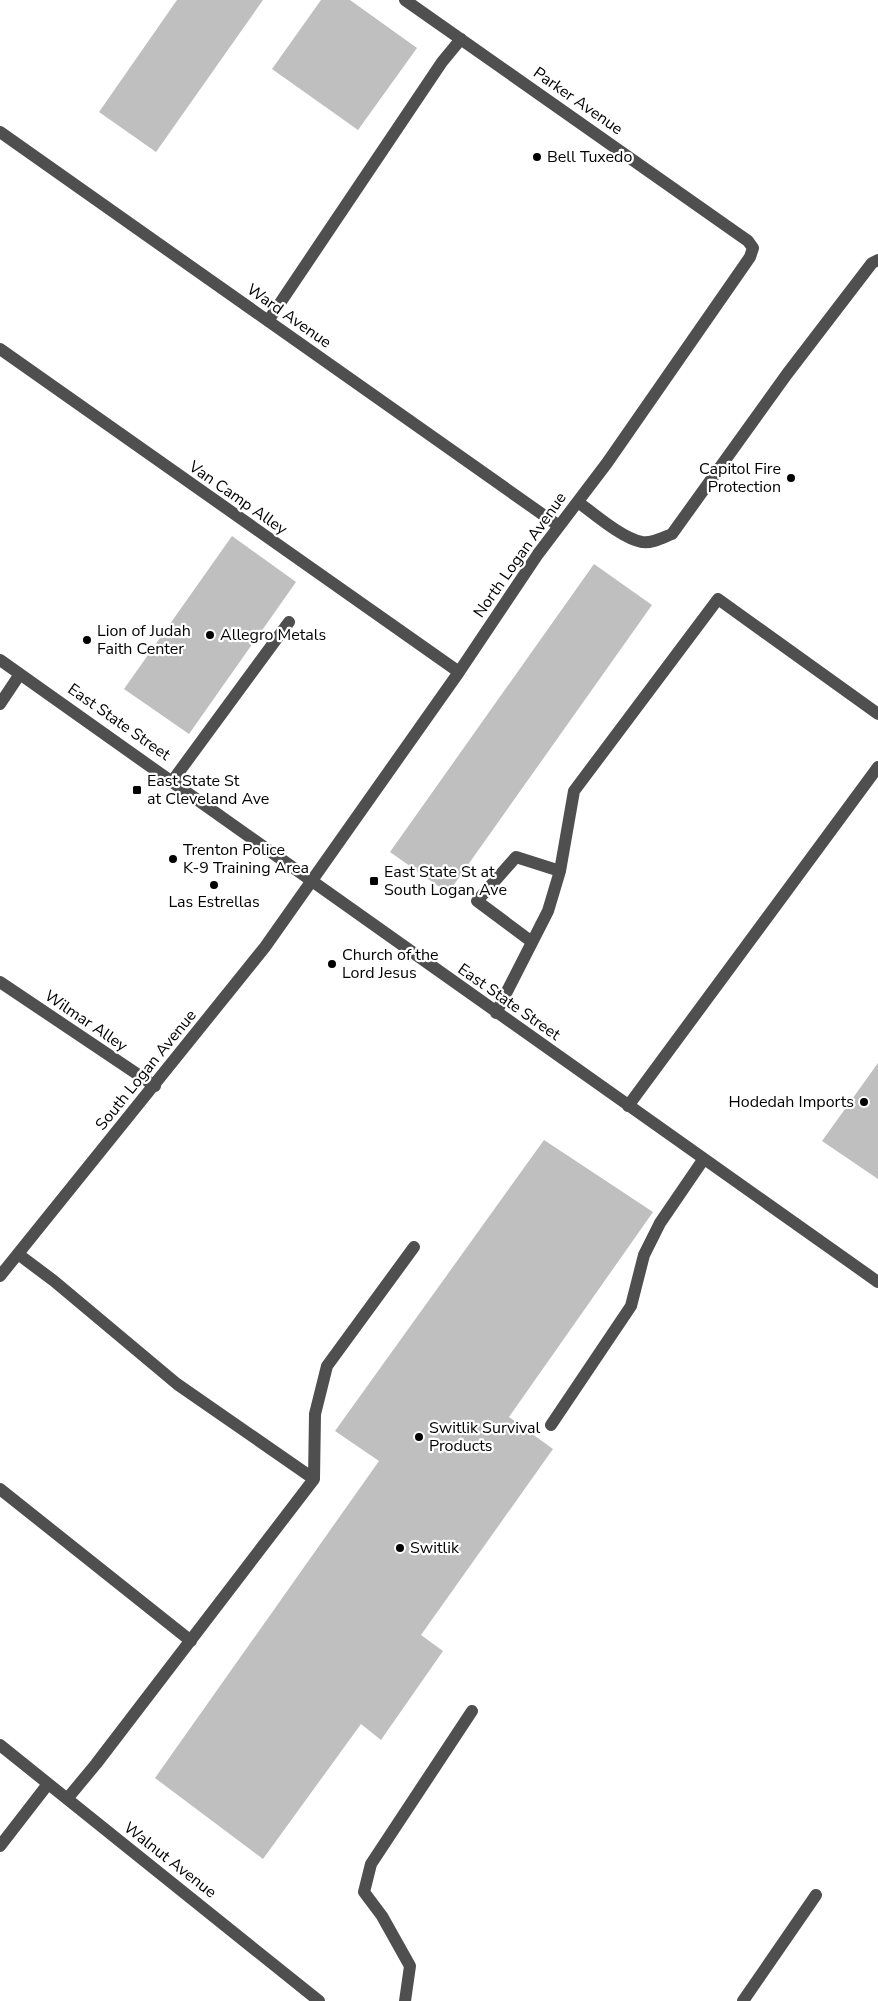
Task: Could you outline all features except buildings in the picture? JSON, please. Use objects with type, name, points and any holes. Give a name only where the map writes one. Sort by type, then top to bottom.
[{"type":"street","name":"Parker Avenue","points":[[405,0],[748,241],[753,248]]},
{"type":"street","points":[[268,321],[442,62],[461,39]]},
{"type":"street","name":"Ward Avenue","points":[[0,132],[559,526]]},
{"type":"street","name":"North Logan Avenue","points":[[313,881],[559,526],[578,502],[738,274],[753,248]]},
{"type":"street","points":[[578,502],[602,520],[642,543],[658,540],[672,534],[787,374],[872,263],[878,260]]},
{"type":"street","name":"Van Camp Alley","points":[[0,349],[459,672]]},
{"type":"street","points":[[496,1013],[548,911],[560,871],[574,791],[718,598],[878,714]]},
{"type":"street","points":[[173,780],[289,622]]},
{"type":"street","name":"East State Street","points":[[0,660],[173,780],[496,1013],[878,1282]]},
{"type":"street","points":[[0,704],[20,674]]},
{"type":"street","points":[[628,1106],[878,767]]},
{"type":"street","points":[[532,942],[478,901],[516,857],[560,871]]},
{"type":"street","name":"South Logan Avenue","points":[[0,1276],[155,1086],[265,947],[313,881]]},
{"type":"street","name":"Wilmar Alley","points":[[0,982],[155,1086]]},
{"type":"street","points":[[551,1425],[630,1306],[644,1255],[660,1223],[703,1160]]},
{"type":"street","points":[[67,1799],[191,1641],[314,1479],[316,1414],[327,1366],[414,1247]]},
{"type":"street","points":[[18,1254],[54,1281],[177,1384],[314,1479]]},
{"type":"street","points":[[0,1488],[191,1641]]},
{"type":"street","points":[[405,2001],[410,1966],[382,1916],[364,1892],[371,1864],[472,1711]]},
{"type":"street","name":"Walnut Avenue","points":[[0,1745],[319,2001]]},
{"type":"street","points":[[0,1846],[48,1784]]},
{"type":"street","points":[[743,2001],[816,1894]]},
{"type":"place","name":"Bell Tuxedo","points":[[537,157]]},
{"type":"place","name":"Capitol Fire Protection","points":[[791,478]]},
{"type":"place","name":"Allegro Metals","points":[[210,635]]},
{"type":"place","name":"Lion of Judah Faith Center","points":[[87,640]]},
{"type":"place","name":"East State St at Cleveland Ave","points":[[137,790]]},
{"type":"place","name":"Trenton Police K-9 Training Area","points":[[173,859]]},
{"type":"place","name":"East State St at South Logan Ave","points":[[374,881]]},
{"type":"place","name":"Las Estrellas","points":[[214,885]]},
{"type":"place","name":"Church of the Lord Jesus","points":[[332,964]]},
{"type":"place","name":"Hodedah Imports","points":[[864,1102]]},
{"type":"place","name":"Switlik Survival Products","points":[[419,1437]]},
{"type":"place","name":"Switlik","points":[[400,1548]]}]
